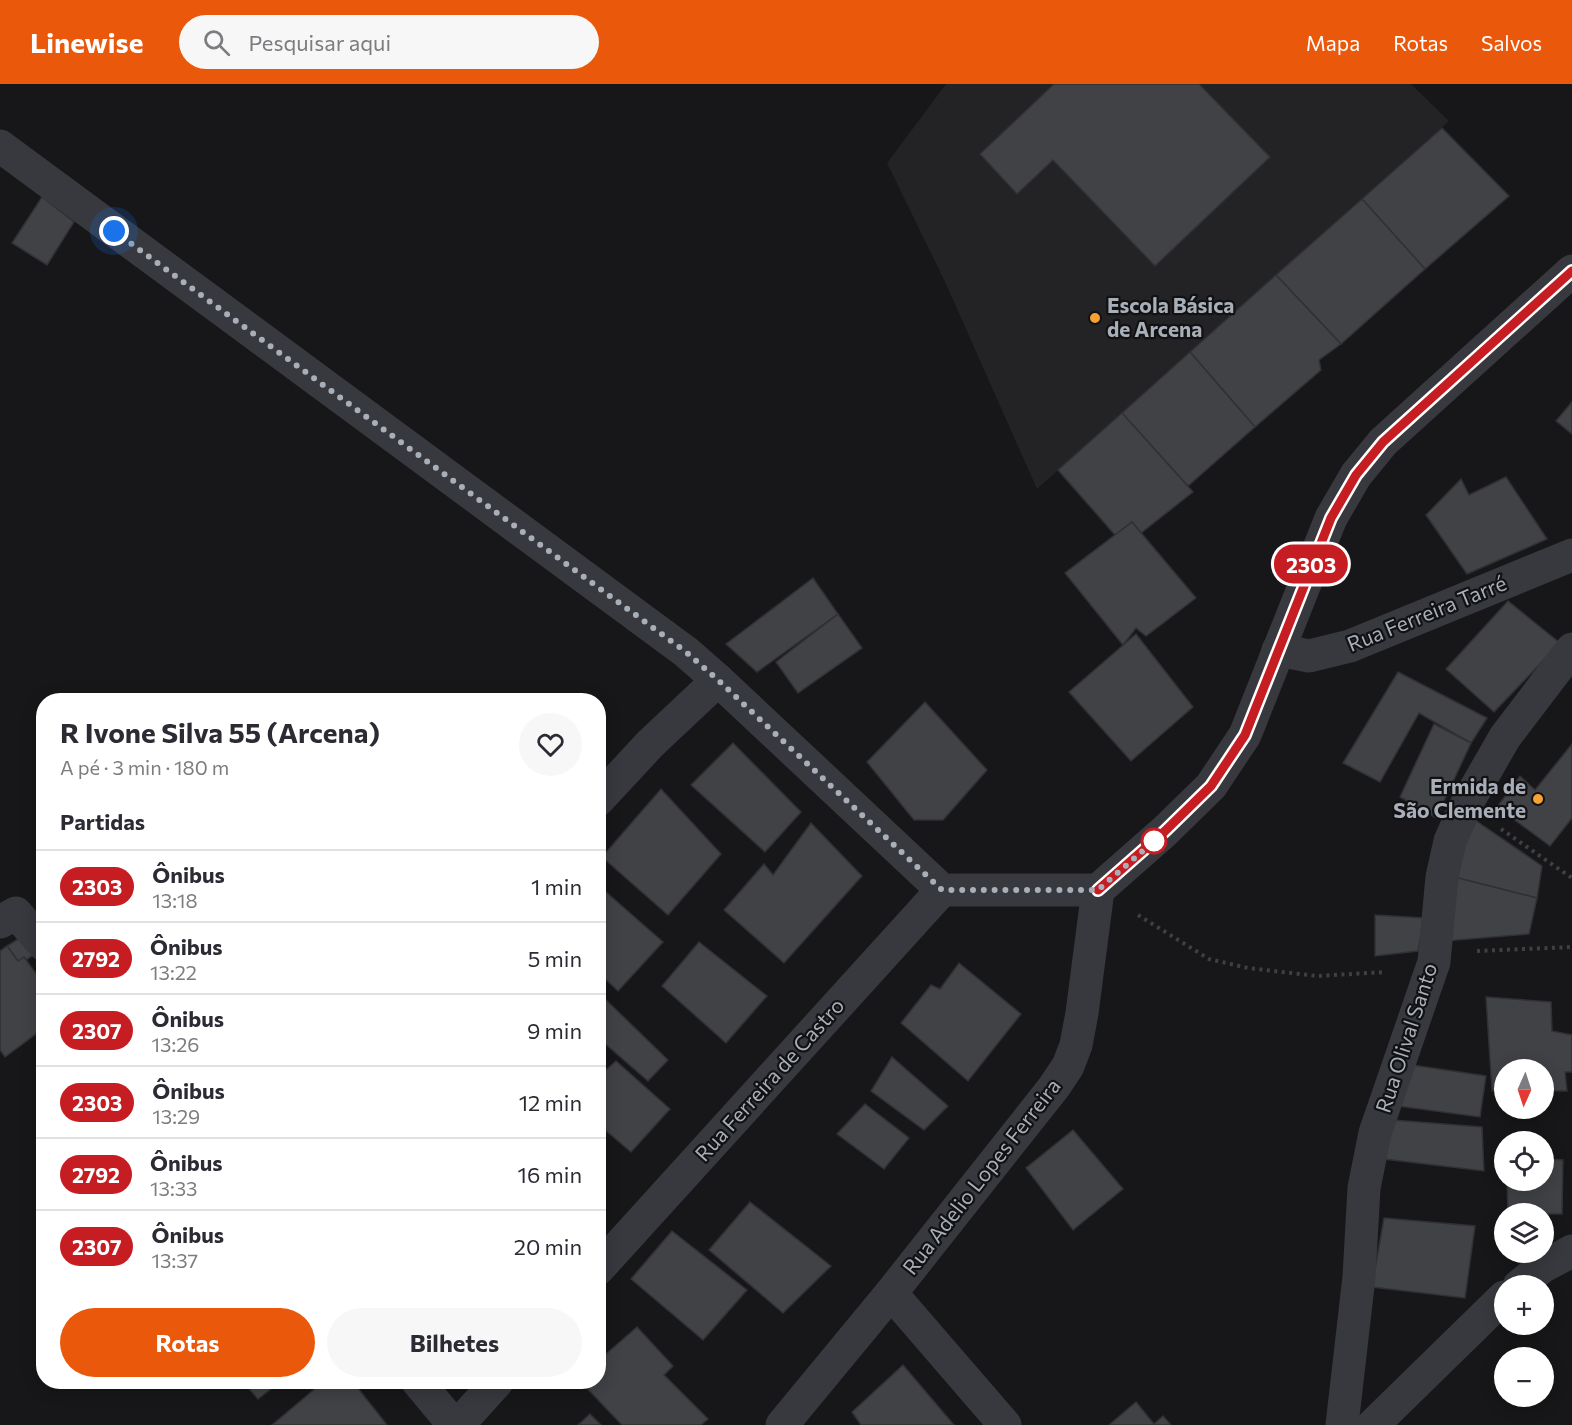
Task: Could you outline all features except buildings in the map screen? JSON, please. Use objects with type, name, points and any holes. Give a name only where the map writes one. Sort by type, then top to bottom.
[{"type":"street","points":[[0,146],[676,645],[718,680],[942,890],[1098,890],[1165,831],[1211,786],[1245,735],[1331,518],[1356,475],[1383,442],[1572,271]]},
{"type":"street","name":"Rua Ferreira Tarré","points":[[1278,650],[1309,656],[1350,646],[1572,555]]},
{"type":"street","name":"Rua Olival Santo","points":[[1341,1425],[1359,1277],[1364,1188],[1375,1133],[1434,962],[1442,877],[1450,841],[1466,805],[1505,737],[1572,649]]},
{"type":"street","points":[[606,791],[650,744],[718,680]]},
{"type":"street","name":"Rua Ferreira de Castro","points":[[606,1260],[942,890]]},
{"type":"street","name":"Rua Adelio Lopes Ferreira","points":[[782,1425],[891,1293],[1054,1087],[1068,1066],[1076,1044],[1082,1013],[1098,890]]},
{"type":"street","points":[[0,922],[16,913],[36,936]]},
{"type":"street","points":[[1532,1275],[1542,1267],[1572,1251]]},
{"type":"street","points":[[891,1293],[1005,1425]]},
{"type":"street","points":[[1373,1425],[1494,1307]]},
{"type":"street","points":[[424,1389],[456,1425],[490,1389]]},
{"type":"path","points":[[1466,805],[1572,878]]},
{"type":"path","points":[[1098,890],[1209,959],[1238,966],[1317,976],[1391,972],[1434,962],[1452,952],[1572,947]]},
{"type":"shaded area","name":"Escola Básica de Arcena","points":[[946,84],[1411,84],[1449,121],[1037,489],[946,284],[887,163]]},
{"type":"bus line","name":"2303","points":[[1098,890],[1165,831],[1211,786],[1245,735],[1331,518],[1356,475],[1383,442],[1572,271]]},
{"type":"place","name":"Escola Básica de Arcena","points":[[1095,318]]},
{"type":"place","name":"Ermida de São Clemente","points":[[1538,799]]},
{"type":"route","points":[[114,231],[686,652],[942,890],[1098,890],[1154,841]]}]
